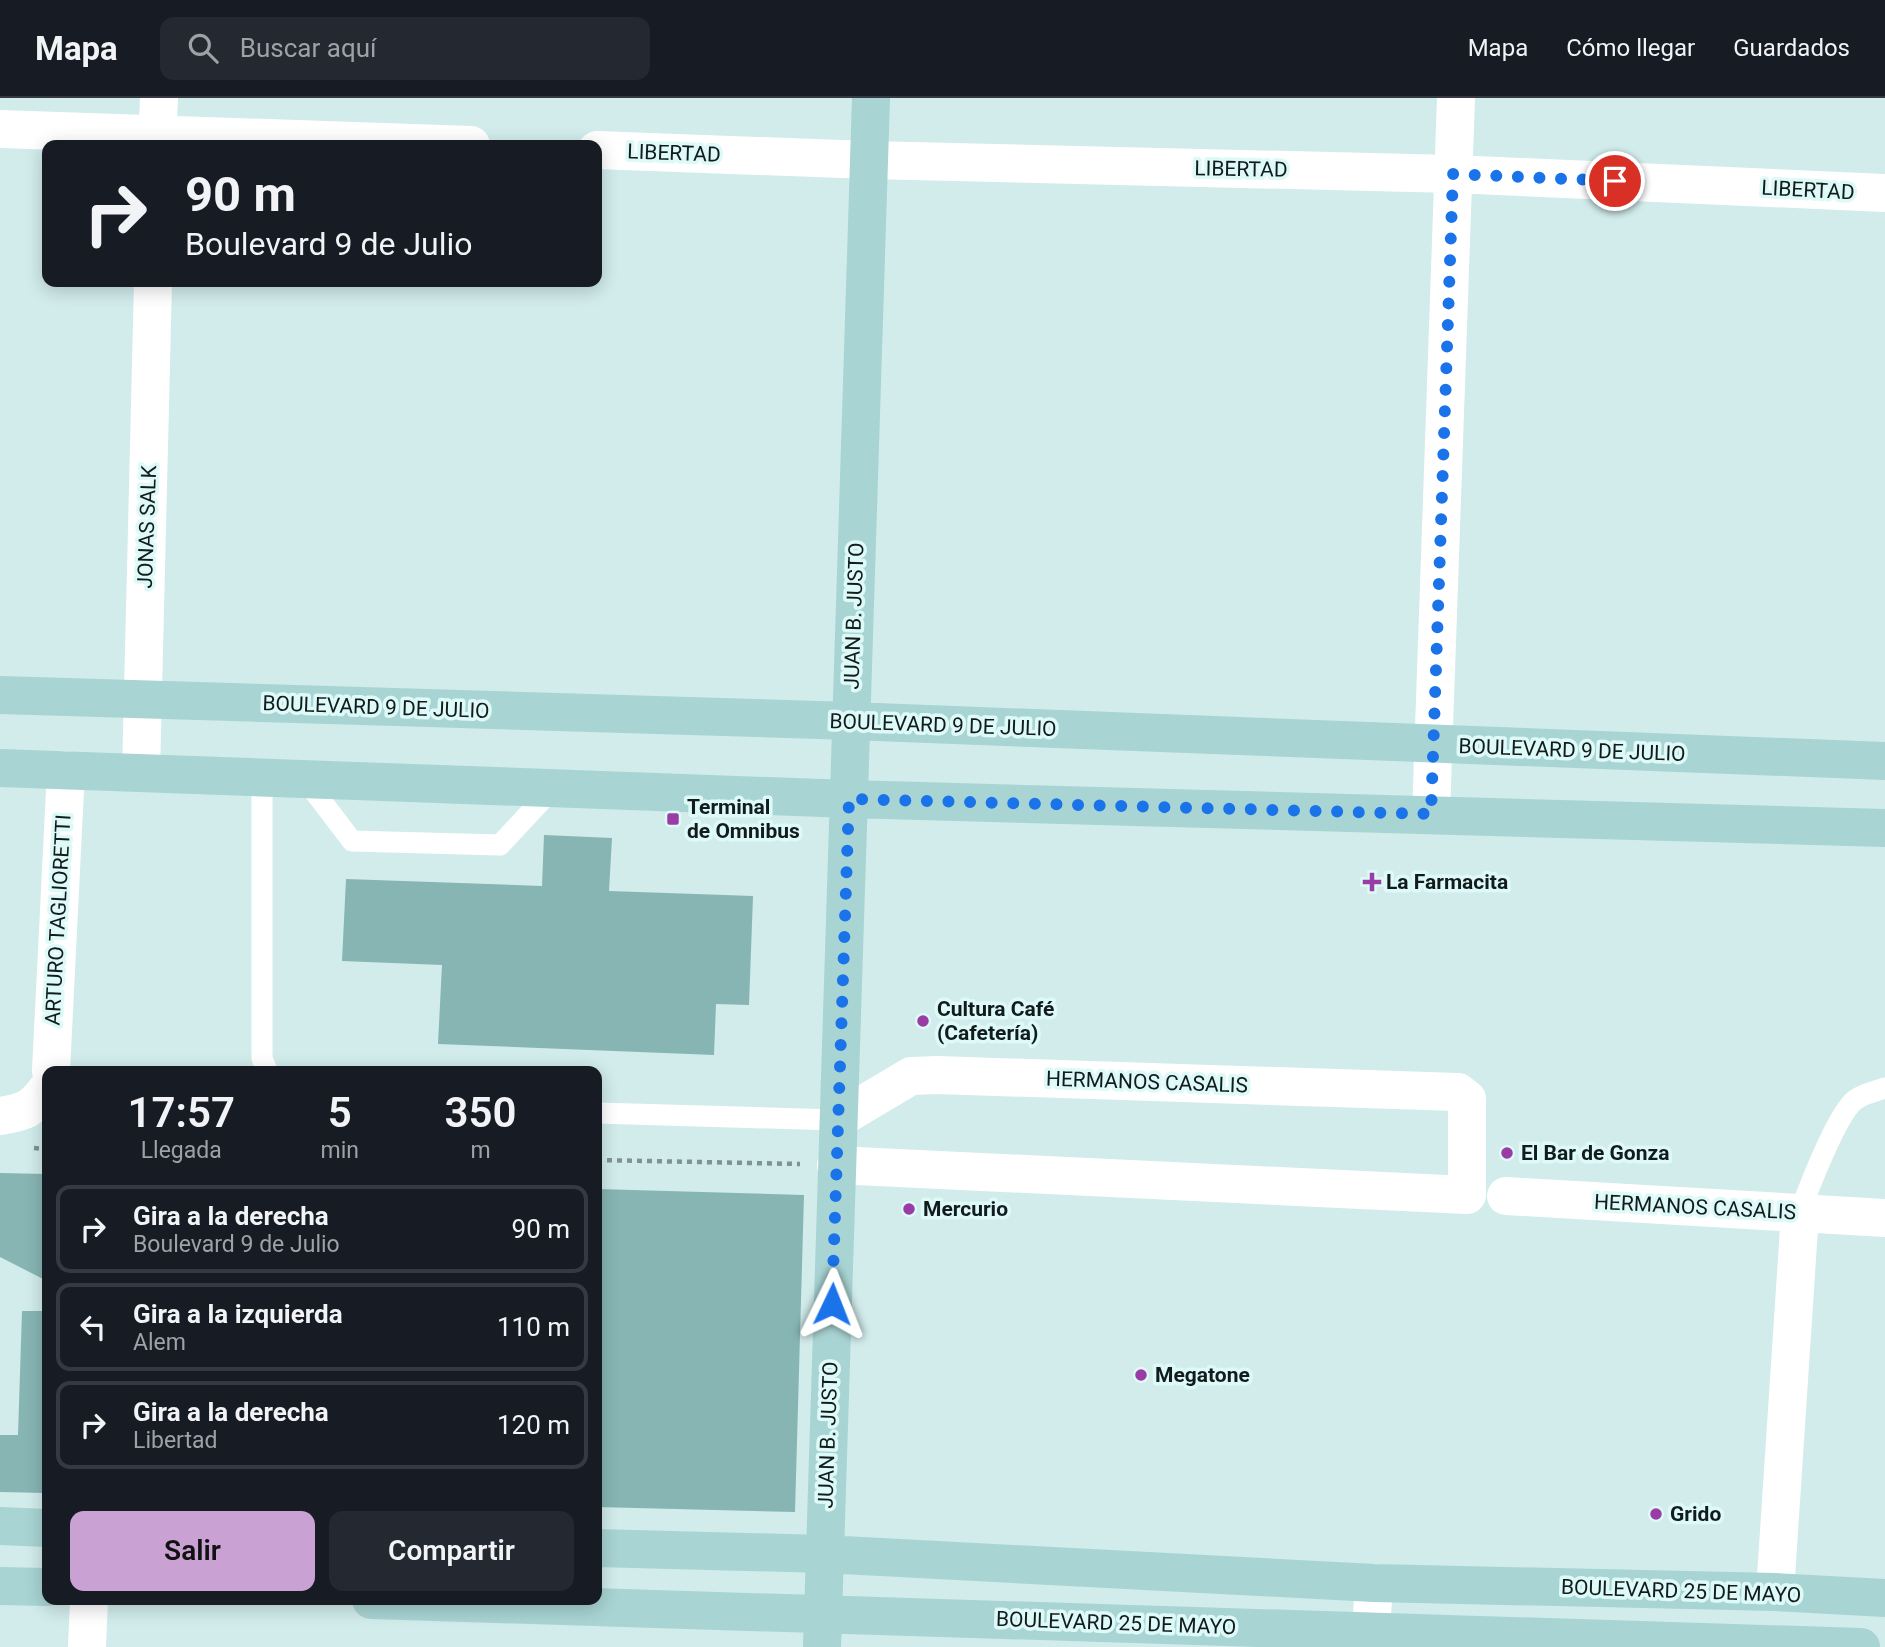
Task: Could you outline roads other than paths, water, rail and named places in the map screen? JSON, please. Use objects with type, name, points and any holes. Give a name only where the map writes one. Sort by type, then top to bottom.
[{"type":"main road","name":"JUAN B. JUSTO","points":[[822,1631],[871,98]]},
{"type":"main road","name":"BOULEVARD 9 DE JULIO","points":[[0,695],[851,721],[1885,761]]},
{"type":"main road","points":[[0,768],[849,799],[1885,828]]},
{"type":"main road","points":[[0,1526],[42,1528]]},
{"type":"main road","name":"BOULEVARD 25 DE MAYO","points":[[602,1548],[824,1554],[1374,1583],[1775,1592],[1885,1598]]},
{"type":"main road","points":[[0,1586],[42,1587]]},
{"type":"main road","name":"BOULEVARD 25 DE MAYO","points":[[510,1605],[822,1631],[1861,1647]]},
{"type":"street","points":[[1431,814],[1455,98]]},
{"type":"street","points":[[0,129],[158,126],[389,140]]},
{"type":"street","name":"LIBERTAD","points":[[602,150],[869,160],[1453,174],[1885,193]]},
{"type":"street","name":"JONAS SALK","points":[[141,773],[153,287]]},
{"type":"street","name":"ARTURO TAGLIORETTI","points":[[51,1066],[66,770]]},
{"type":"street","name":"HERMANOS CASALIS","points":[[836,1165],[1467,1195],[1467,1100],[1458,1092],[911,1076],[837,1120]]},
{"type":"street","points":[[0,1116],[25,1112],[42,1097]]},
{"type":"street","name":"HERMANOS CASALIS","points":[[1506,1196],[1885,1218]]},
{"type":"street","points":[[1775,1592],[1801,1213]]},
{"type":"street","points":[[1370,1639],[1374,1583]]},
{"type":"street","points":[[87,1647],[89,1605]]},
{"type":"lane","points":[[262,776],[262,1058],[265,1066]]},
{"type":"lane","points":[[303,778],[352,841],[500,845],[553,788]]},
{"type":"lane","points":[[1801,1213],[1812,1179],[1834,1132],[1854,1100],[1885,1088]]},
{"type":"lane","points":[[602,1113],[837,1120]]},
{"type":"place","name":"Terminal de Omnibus","points":[[673,819]]},
{"type":"place","name":"La Farmacita","points":[[1372,882]]},
{"type":"place","name":"Cultura Café (Cafetería)","points":[[923,1021]]},
{"type":"place","name":"El Bar de Gonza","points":[[1507,1153]]},
{"type":"place","name":"Mercurio","points":[[909,1209]]},
{"type":"place","name":"Megatone","points":[[1141,1375]]},
{"type":"place","name":"Grido","points":[[1656,1514]]}]
